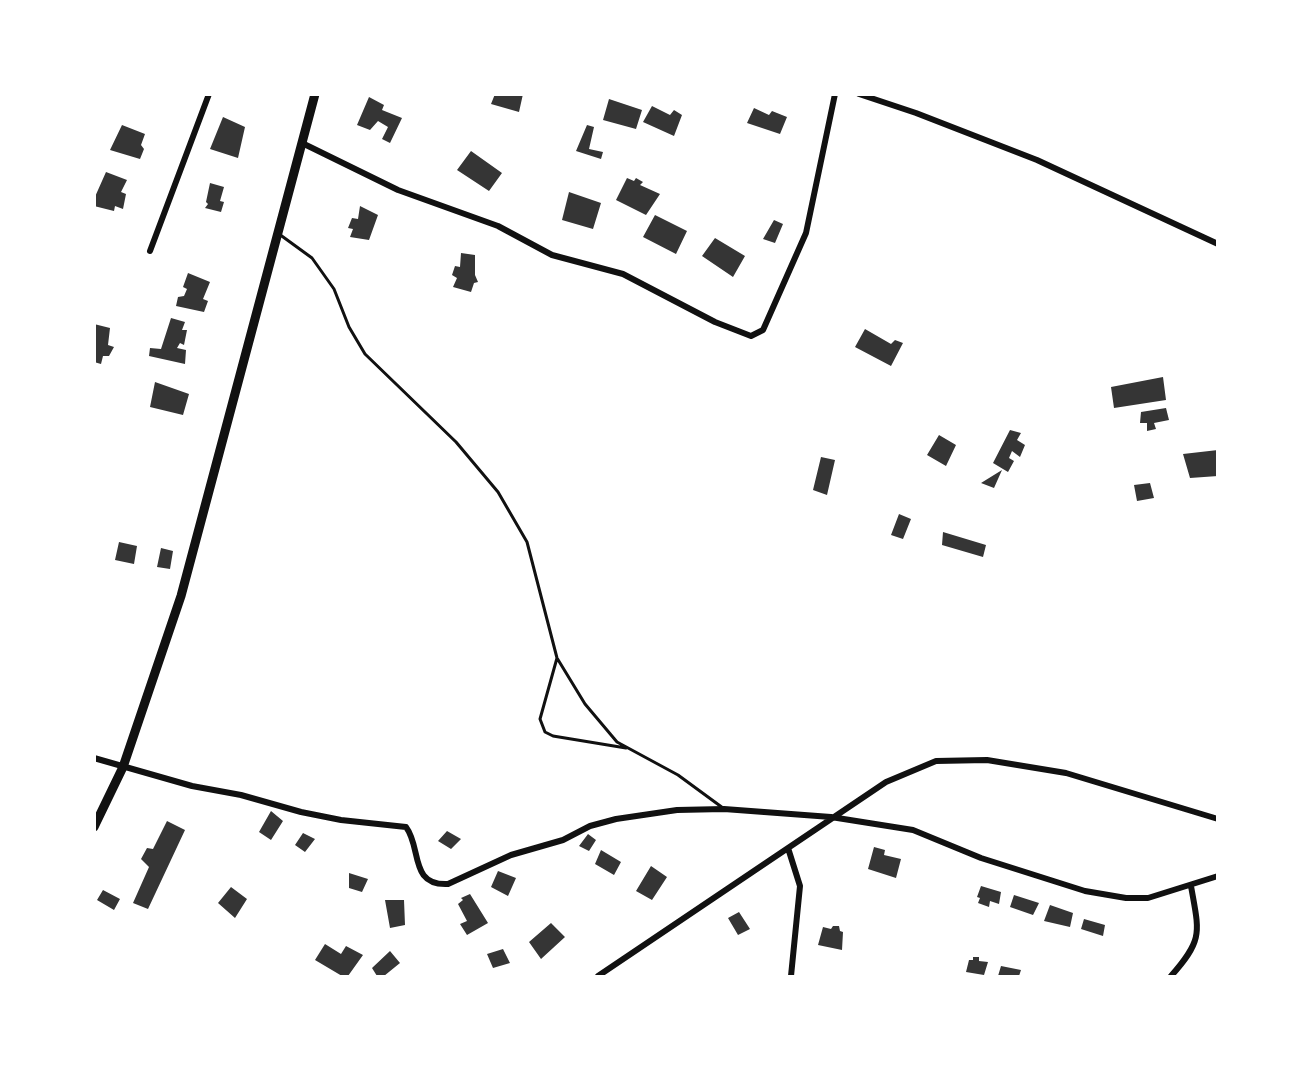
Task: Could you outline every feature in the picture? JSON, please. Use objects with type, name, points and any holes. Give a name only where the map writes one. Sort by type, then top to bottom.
[{"type":"main road","points":[[94,827],[123,767],[181,596],[315,94]]},
{"type":"street","points":[[150,251],[209,94]]},
{"type":"street","points":[[302,143],[398,190],[498,226],[552,255],[622,274],[715,322],[740,334],[751,336],[763,330],[806,233],[835,94]]},
{"type":"street","points":[[859,94],[916,113],[1037,160],[1218,244]]},
{"type":"street","points":[[94,758],[192,786],[241,795],[341,820],[406,827],[421,872],[427,879],[439,884],[448,884],[511,855],[563,840],[590,826],[616,819],[677,810],[724,809],[831,817],[913,830],[981,858],[1085,891],[1126,898],[1148,898],[1218,876]]},
{"type":"street","points":[[598,976],[691,916],[831,817],[886,782],[936,761],[987,760],[1066,773],[1218,819]]},
{"type":"street","points":[[788,848],[800,886],[791,976]]},
{"type":"street","points":[[1171,976],[1195,947],[1199,935],[1191,886]]},
{"type":"lane","points":[[278,233],[312,258],[334,289],[349,327],[365,354],[456,442],[498,492],[527,542],[557,658],[585,704],[617,742],[678,775],[724,809]]},
{"type":"lane","points":[[557,658],[540,719],[545,732],[553,736],[627,748]]},
{"type":"building","points":[[495,94],[523,94],[519,112],[491,104]]},
{"type":"building","points":[[369,97],[384,105],[382,110],[402,118],[390,143],[382,139],[388,127],[378,121],[370,130],[357,125]]},
{"type":"building","points":[[609,99],[642,110],[636,129],[603,120]]},
{"type":"building","points":[[652,106],[670,115],[674,110],[682,115],[674,136],[643,122]]},
{"type":"building","points":[[754,108],[769,115],[772,111],[787,117],[780,134],[747,123]]},
{"type":"building","points":[[223,117],[245,127],[238,158],[210,149]]},
{"type":"building","points":[[122,125],[145,134],[141,145],[144,149],[140,159],[110,150]]},
{"type":"building","points":[[587,125],[594,127],[589,149],[603,152],[601,159],[576,151]]},
{"type":"building","points":[[471,151],[502,173],[489,191],[457,170]]},
{"type":"building","points":[[106,172],[127,180],[121,192],[126,194],[123,209],[115,206],[114,211],[94,206],[94,199]]},
{"type":"building","points":[[627,178],[634,181],[636,178],[643,182],[640,185],[660,194],[646,215],[616,200]]},
{"type":"building","points":[[210,183],[224,187],[220,201],[224,202],[221,212],[205,208],[208,204],[206,202]]},
{"type":"building","points":[[569,192],[601,203],[593,229],[562,220]]},
{"type":"building","points":[[360,206],[378,215],[369,240],[350,237],[353,229],[348,228],[352,218],[358,219]]},
{"type":"building","points":[[655,215],[687,231],[676,254],[643,237]]},
{"type":"building","points":[[774,220],[783,224],[775,243],[763,239]]},
{"type":"building","points":[[715,238],[745,256],[733,277],[702,256]]},
{"type":"building","points":[[461,253],[475,255],[475,275],[478,282],[474,283],[471,292],[453,287],[457,278],[452,275],[455,266],[460,267]]},
{"type":"building","points":[[188,273],[210,282],[203,299],[208,301],[204,312],[176,306],[178,297],[184,296],[187,289],[183,287]]},
{"type":"building","points":[[171,318],[185,322],[182,330],[187,330],[184,345],[180,343],[177,348],[186,350],[185,364],[149,356],[150,348],[161,349]]},
{"type":"building","points":[[94,324],[110,328],[108,345],[114,347],[109,356],[103,356],[101,364],[94,362]]},
{"type":"building","points":[[865,329],[891,344],[895,340],[903,343],[891,366],[855,347]]},
{"type":"building","points":[[1163,377],[1166,400],[1114,408],[1111,387]]},
{"type":"building","points":[[155,382],[189,394],[183,415],[150,407]]},
{"type":"building","points":[[1166,408],[1169,420],[1154,423],[1156,429],[1147,431],[1147,423],[1140,423],[1141,412]]},
{"type":"building","points":[[1010,430],[1021,433],[1017,440],[1025,445],[1020,457],[1012,451],[1009,458],[1014,461],[1008,472],[993,463]]},
{"type":"building","points":[[939,435],[956,445],[946,466],[927,455]]},
{"type":"building","points":[[1218,450],[1218,476],[1190,478],[1183,454]]},
{"type":"building","points":[[821,457],[835,460],[827,495],[813,490]]},
{"type":"building","points":[[1002,470],[994,488],[981,483]]},
{"type":"building","points":[[1150,483],[1154,498],[1137,501],[1134,485]]},
{"type":"building","points":[[899,514],[911,519],[903,539],[891,535]]},
{"type":"building","points":[[943,532],[986,545],[983,557],[942,545]]},
{"type":"building","points":[[119,542],[137,546],[134,564],[115,560]]},
{"type":"building","points":[[161,548],[173,551],[170,569],[157,567]]},
{"type":"building","points":[[271,811],[283,821],[271,840],[259,832]]},
{"type":"building","points":[[167,821],[185,830],[148,909],[133,903],[149,867],[141,859],[147,848],[153,849]]},
{"type":"building","points":[[447,831],[461,839],[451,849],[438,841]]},
{"type":"building","points":[[303,833],[315,839],[305,852],[295,845]]},
{"type":"building","points":[[588,834],[596,840],[589,851],[579,846]]},
{"type":"building","points":[[874,847],[885,850],[884,855],[901,859],[896,878],[868,869]]},
{"type":"building","points":[[601,850],[621,862],[614,875],[595,864]]},
{"type":"building","points":[[651,866],[667,877],[652,900],[636,891]]},
{"type":"building","points":[[498,871],[516,878],[508,896],[491,887]]},
{"type":"building","points":[[349,873],[368,879],[362,892],[349,888]]},
{"type":"building","points":[[981,886],[1001,892],[999,904],[990,901],[989,907],[978,903],[980,898],[977,897]]},
{"type":"building","points":[[231,887],[247,899],[235,918],[218,903]]},
{"type":"building","points":[[103,890],[120,899],[114,910],[97,900]]},
{"type":"building","points":[[470,894],[488,923],[467,935],[460,924],[467,921],[458,904],[463,900],[461,898]]},
{"type":"building","points":[[1014,895],[1039,903],[1033,915],[1010,907]]},
{"type":"building","points":[[385,900],[404,900],[405,925],[390,928]]},
{"type":"building","points":[[1050,905],[1073,913],[1070,927],[1044,921]]},
{"type":"building","points":[[739,912],[750,929],[738,935],[728,918]]},
{"type":"building","points":[[1084,919],[1105,925],[1103,936],[1081,929]]},
{"type":"building","points":[[551,923],[565,937],[541,959],[529,942]]},
{"type":"building","points":[[833,926],[839,926],[840,931],[843,932],[842,950],[818,945],[823,927],[831,929]]},
{"type":"building","points":[[325,944],[341,954],[346,946],[363,955],[348,976],[342,976],[315,960]]},
{"type":"building","points":[[503,949],[510,963],[493,968],[487,954]]},
{"type":"building","points":[[390,951],[400,963],[384,976],[377,976],[372,968]]},
{"type":"building","points":[[973,957],[979,957],[979,961],[988,962],[984,975],[966,972],[969,960],[973,960]]},
{"type":"building","points":[[1001,966],[1021,970],[1019,976],[998,976]]}]
